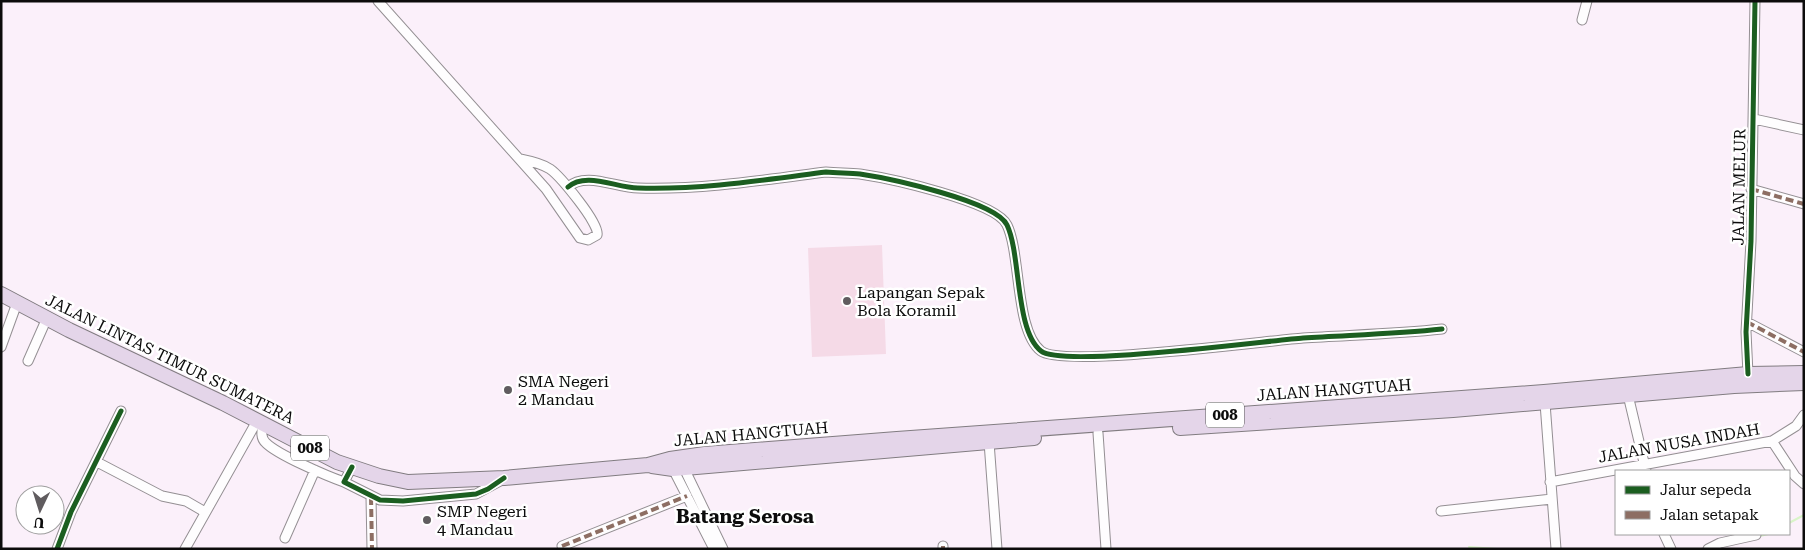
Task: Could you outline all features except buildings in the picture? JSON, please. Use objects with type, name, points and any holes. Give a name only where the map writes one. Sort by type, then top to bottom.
[{"type":"highway","name":"JALAN LINTAS TIMUR SUMATERA","points":[[2,295],[337,462],[408,482],[504,478],[648,466]]},
{"type":"highway","name":"JALAN HANGTUAH","points":[[898,444],[989,442],[1477,402],[1748,374],[1804,373]]},
{"type":"highway","name":"JALAN HANGTUAH","points":[[648,466],[898,444],[1477,402],[1544,403],[1734,386],[1804,383]]},
{"type":"street","points":[[378,1],[546,189],[580,238],[593,240],[599,232],[597,227],[568,187],[550,169],[531,161],[520,159]]},
{"type":"street","points":[[1582,20],[1587,1]]},
{"type":"street","name":"JALAN MELUR","points":[[1748,374],[1747,322],[1754,120],[1752,50],[1755,1]]},
{"type":"street","points":[[1754,120],[1804,130]]},
{"type":"street","points":[[568,187],[585,179],[615,186],[645,188],[700,187],[826,172],[880,178],[967,200],[998,214],[1008,226],[1020,302],[1030,334],[1041,351],[1049,355],[1092,356],[1196,350],[1280,340],[1442,329]]},
{"type":"street","points":[[1751,189],[1804,204]]},
{"type":"street","points":[[1,347],[17,303]]},
{"type":"street","points":[[28,361],[47,318]]},
{"type":"street","points":[[1747,322],[1804,352]]},
{"type":"street","points":[[1628,395],[1645,467]]},
{"type":"street","points":[[1544,403],[1556,549]]},
{"type":"street","points":[[58,549],[71,512],[98,462],[121,411]]},
{"type":"street","name":"JALAN NUSA INDAH","points":[[1626,470],[1772,441],[1796,426],[1804,415]]},
{"type":"street","points":[[260,422],[266,443],[315,470],[380,500],[403,501],[476,494],[488,489],[504,478]]},
{"type":"street","points":[[186,549],[204,512],[260,422]]},
{"type":"street","points":[[1098,433],[1106,549]]},
{"type":"street","points":[[1772,441],[1795,476],[1804,484]]},
{"type":"street","points":[[989,442],[997,549]]},
{"type":"street","points":[[98,462],[162,496],[186,501],[204,512]]},
{"type":"street","points":[[676,463],[687,496],[714,549]]},
{"type":"street","points":[[676,463],[723,549]]},
{"type":"street","points":[[344,482],[352,467]]},
{"type":"street","points":[[285,538],[315,470]]},
{"type":"street","name":"JALAN NUSA INDAH","points":[[1550,482],[1615,472]]},
{"type":"street","points":[[562,546],[687,496]]},
{"type":"street","points":[[371,497],[372,549]]},
{"type":"street","points":[[1441,511],[1552,499]]},
{"type":"street","points":[[1664,535],[1671,549]]},
{"type":"street","points":[[1708,549],[1720,543],[1756,535]]},
{"type":"shaded area","name":"Lapangan Sepak Bola Koramil","points":[[882,245],[886,354],[812,357],[808,248]]},
{"type":"waterway","points":[[1790,476],[1794,480]]},
{"type":"waterway","points":[[1790,522],[1804,515]]},
{"type":"waterway","points":[[1760,536],[1764,535]]},
{"type":"waterway","points":[[1469,547],[1497,549]]},
{"type":"marked path","points":[[1751,189],[1804,204]]},
{"type":"marked path","points":[[1747,322],[1804,352]]},
{"type":"marked path","points":[[562,546],[687,496]]},
{"type":"marked path","points":[[371,497],[372,549]]},
{"type":"cycle path","points":[[1748,374],[1746,332],[1751,241],[1755,1]]},
{"type":"cycle path","points":[[568,187],[575,182],[583,180],[638,188],[685,187],[732,184],[826,172],[874,176],[963,199],[999,216],[1007,225],[1015,254],[1027,327],[1033,341],[1041,351],[1057,355],[1085,357],[1123,355],[1303,338],[1442,329]]},
{"type":"cycle path","points":[[57,549],[71,512],[121,411]]},
{"type":"cycle path","points":[[352,467],[344,482],[380,500],[403,501],[476,494],[488,489],[504,478]]},
{"type":"place","name":"Lapangan Sepak Bola Koramil","points":[[847,301]]},
{"type":"place","name":"SMA Negeri 2 Mandau","points":[[508,390]]},
{"type":"place","name":"SMP Negeri 4 Mandau","points":[[427,520]]},
{"type":"district","name":"Batang Serosa","points":[[745,516]]}]
